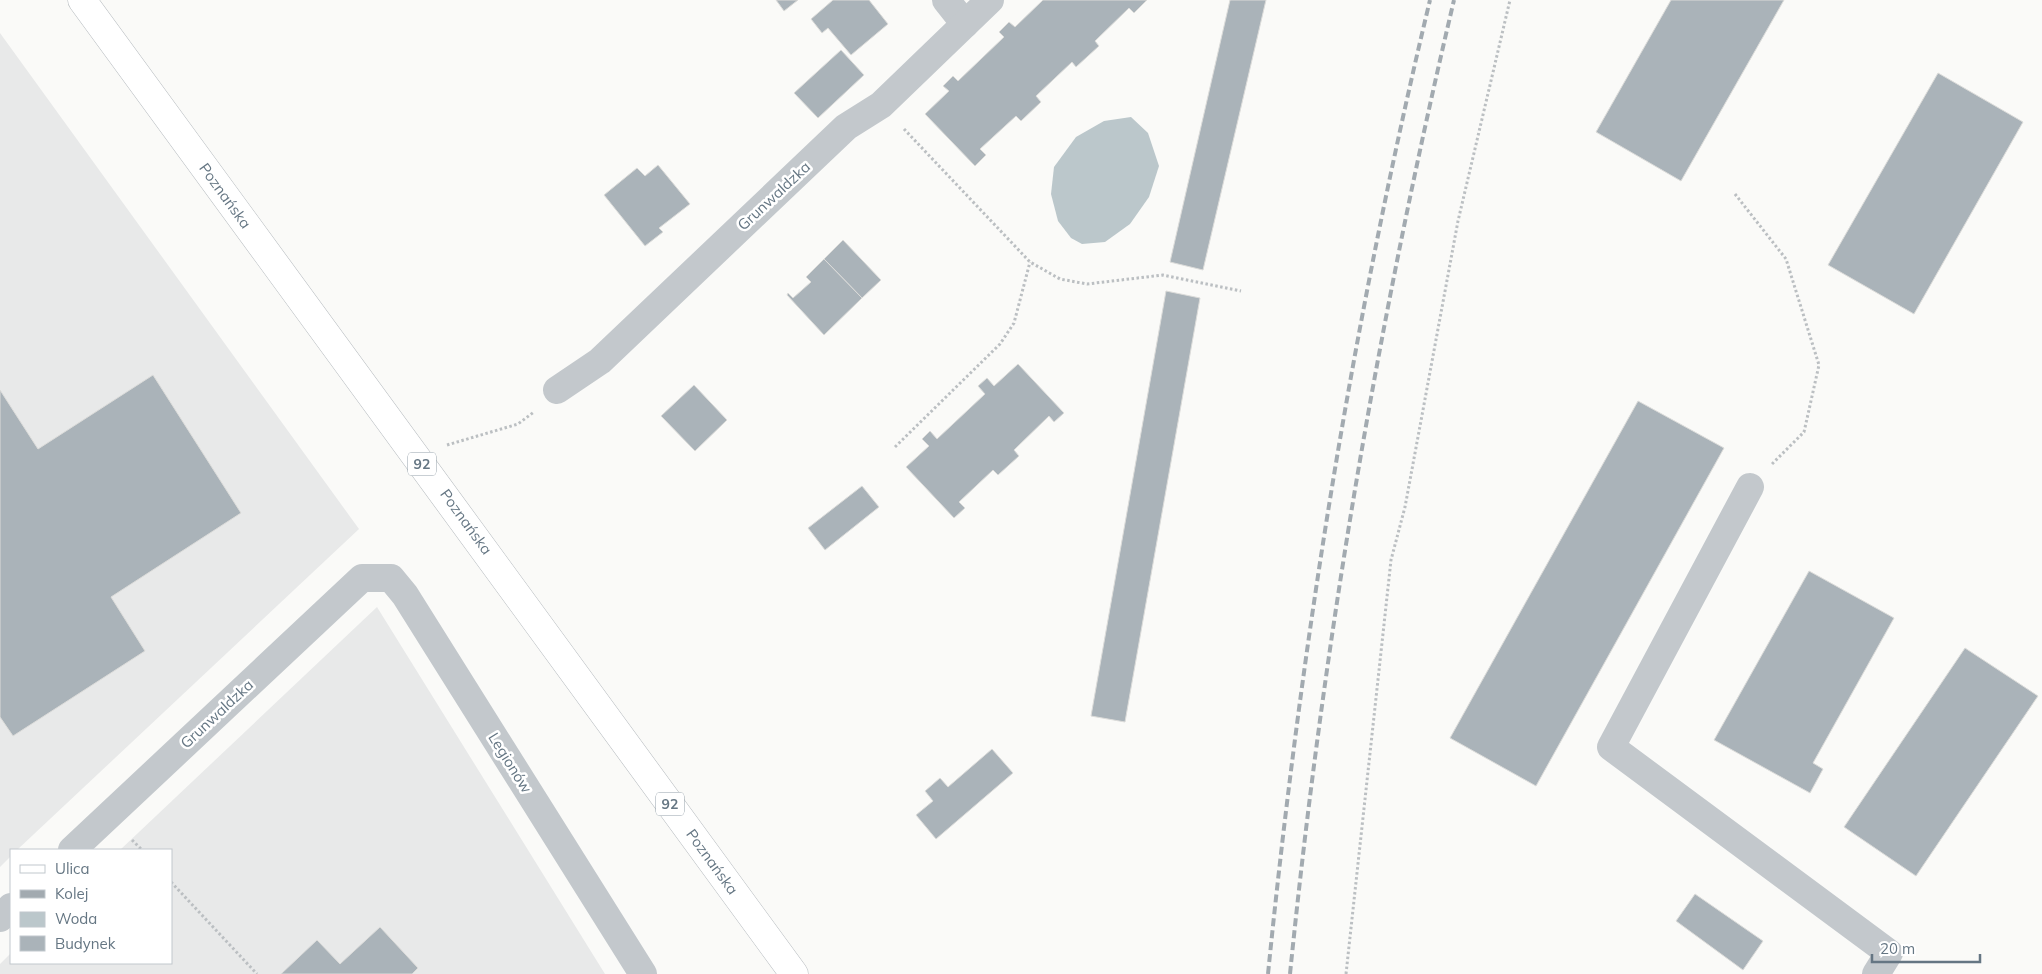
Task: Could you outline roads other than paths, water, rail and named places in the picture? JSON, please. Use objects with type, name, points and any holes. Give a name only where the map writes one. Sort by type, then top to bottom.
[{"type":"main road","name":"Poznańska","points":[[82,0],[794,974]]},
{"type":"street","points":[[946,0],[965,24]]},
{"type":"street","name":"Grunwaldzka","points":[[557,390],[600,361],[846,127],[881,105],[990,0]]},
{"type":"street","points":[[1750,487],[1611,747],[1889,954],[1876,974]]},
{"type":"street","name":"Grunwaldzka","points":[[73,849],[362,578]]},
{"type":"street","name":"Legionów","points":[[362,578],[391,578],[405,595],[643,974]]},
{"type":"street","points":[[0,918],[10,908]]},
{"type":"water","points":[[1131,117],[1148,133],[1159,166],[1149,197],[1130,224],[1105,242],[1082,244],[1071,238],[1058,221],[1051,194],[1054,167],[1076,137],[1104,121]]},
{"type":"railway","points":[[1268,974],[1296,728],[1332,484],[1377,241],[1402,120],[1430,0]]},
{"type":"railway","points":[[1290,974],[1303,851],[1319,729],[1336,606],[1356,484],[1401,241],[1454,0]]}]
